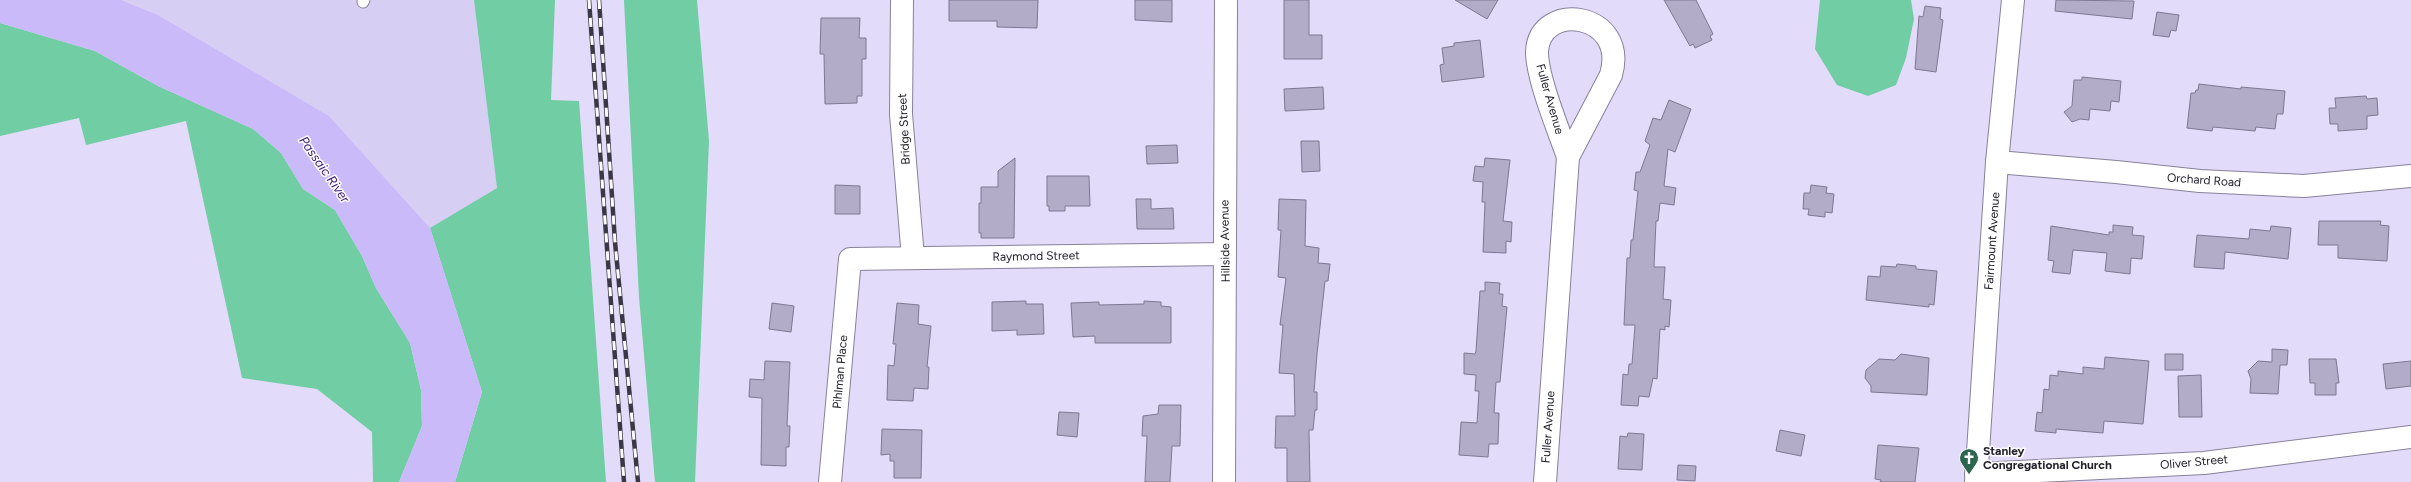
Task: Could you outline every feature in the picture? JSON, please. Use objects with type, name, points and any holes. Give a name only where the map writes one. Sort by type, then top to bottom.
[{"type":"street","name":"Bridge Street","points":[[902,0],[901,114],[913,258]]},
{"type":"street","name":"Hillside Avenue","points":[[1224,482],[1226,0]]},
{"type":"street","name":"Fairmount Avenue","points":[[1976,478],[1998,162],[2013,0]]},
{"type":"street","name":"Fuller Avenue","points":[[1545,482],[1568,158],[1546,92],[1537,52],[1540,37],[1549,27],[1560,21],[1574,18],[1587,21],[1598,27],[1607,37],[1613,49],[1615,62],[1611,75],[1568,158]]},
{"type":"street","name":"Orchard Road","points":[[1998,162],[2200,181],[2304,186],[2411,176]]},
{"type":"street","name":"Raymond Street","points":[[849,262],[850,259],[1225,254]]},
{"type":"street","name":"Pihlman Place","points":[[830,482],[849,262]]},
{"type":"street","name":"Oliver Street","points":[[1976,478],[2204,463],[2411,437]]},
{"type":"shaded area","points":[[121,0],[474,0],[497,188],[430,228],[329,116],[158,15]]},
{"type":"green space","points":[[474,0],[555,0],[551,100],[579,101],[606,482],[455,482],[482,392],[430,228],[497,188]]},
{"type":"green space","points":[[624,0],[697,0],[709,141],[695,482],[655,482],[639,297]]},
{"type":"green space","points":[[1820,0],[1911,0],[1914,19],[1906,58],[1896,85],[1868,96],[1837,85],[1815,49]]},
{"type":"green space","points":[[0,23],[95,51],[158,86],[253,129],[281,153],[303,189],[335,210],[362,256],[376,288],[410,343],[421,390],[422,426],[399,482],[373,482],[372,432],[317,389],[242,378],[186,121],[86,145],[79,118],[0,136]]},
{"type":"water","name":"Passaic River","points":[[0,0],[121,0],[158,15],[329,116],[430,228],[482,392],[455,482],[399,482],[422,426],[421,390],[410,343],[376,288],[362,256],[335,210],[303,189],[281,153],[253,129],[158,86],[95,51],[0,23]]},
{"type":"building","points":[[949,0],[1038,0],[1037,28],[997,27],[997,21],[949,21]]},
{"type":"building","points":[[1135,0],[1172,0],[1172,22],[1135,20]]},
{"type":"building","points":[[1284,0],[1309,0],[1309,35],[1322,35],[1322,59],[1284,59]]},
{"type":"building","points":[[1455,0],[1498,0],[1487,19]]},
{"type":"building","points":[[1664,0],[1696,0],[1713,34],[1710,36],[1712,40],[1695,48],[1693,44],[1690,46]]},
{"type":"building","points":[[2056,0],[2134,1],[2132,19],[2055,11]]},
{"type":"building","points":[[1925,6],[1941,8],[1940,19],[1943,20],[1936,72],[1915,69],[1919,16],[1923,17]]},
{"type":"building","points":[[2157,12],[2179,15],[2176,31],[2171,30],[2169,37],[2153,35]]},
{"type":"building","points":[[821,18],[860,18],[859,38],[866,38],[866,59],[862,59],[862,96],[857,96],[857,103],[825,104],[824,54],[820,54]]},
{"type":"building","points":[[1480,40],[1484,77],[1442,82],[1440,65],[1444,64],[1442,48],[1454,46],[1454,43]]},
{"type":"building","points":[[2082,77],[2121,81],[2119,102],[2111,101],[2110,111],[2090,109],[2089,120],[2080,119],[2072,122],[2064,112],[2072,106],[2074,80],[2082,80]]},
{"type":"building","points":[[2199,84],[2241,89],[2241,87],[2285,91],[2283,114],[2277,114],[2275,129],[2256,127],[2255,131],[2213,127],[2212,131],[2187,128],[2191,93],[2195,93],[2196,90],[2198,90]]},
{"type":"building","points":[[1323,87],[1324,109],[1285,111],[1284,89]]},
{"type":"building","points":[[2366,96],[2367,99],[2377,98],[2378,115],[2367,116],[2367,129],[2338,131],[2338,124],[2330,124],[2329,108],[2336,108],[2335,98]]},
{"type":"building","points":[[1669,100],[1691,109],[1675,152],[1668,149],[1664,186],[1676,188],[1674,205],[1660,203],[1658,221],[1656,221],[1654,267],[1665,267],[1663,299],[1671,300],[1669,327],[1665,326],[1665,330],[1660,329],[1657,379],[1653,378],[1649,397],[1639,396],[1638,406],[1621,405],[1623,374],[1628,375],[1629,364],[1632,364],[1635,325],[1624,325],[1627,258],[1630,258],[1631,240],[1633,240],[1638,191],[1634,190],[1636,172],[1640,172],[1650,145],[1645,141],[1653,118],[1661,120]]},
{"type":"building","points":[[1301,141],[1319,141],[1320,171],[1302,172]]},
{"type":"building","points":[[1177,145],[1178,163],[1147,164],[1146,146]]},
{"type":"building","points":[[1015,158],[1014,238],[981,238],[981,233],[979,233],[979,203],[981,203],[981,187],[998,187],[998,171]]},
{"type":"building","points":[[1485,158],[1510,160],[1503,221],[1512,222],[1511,242],[1506,241],[1506,253],[1483,252],[1485,202],[1482,202],[1483,182],[1473,181],[1475,166],[1484,167]]},
{"type":"building","points":[[1047,176],[1089,176],[1090,206],[1065,206],[1065,211],[1049,211],[1049,206],[1047,206]]},
{"type":"building","points":[[835,185],[860,186],[860,214],[835,214]]},
{"type":"building","points":[[1811,185],[1827,187],[1826,193],[1834,194],[1832,213],[1825,212],[1825,217],[1808,215],[1809,209],[1803,209],[1804,193],[1810,193]]},
{"type":"building","points":[[1136,199],[1151,199],[1151,209],[1173,208],[1174,229],[1137,229]]},
{"type":"building","points":[[1279,199],[1306,200],[1305,246],[1319,248],[1318,263],[1330,264],[1328,281],[1325,281],[1317,354],[1314,392],[1317,392],[1317,410],[1315,410],[1313,430],[1309,430],[1310,482],[1287,482],[1287,448],[1275,448],[1276,416],[1295,416],[1294,374],[1279,373],[1283,325],[1280,325],[1286,278],[1278,277],[1281,230],[1278,230]]},
{"type":"building","points":[[2319,221],[2381,221],[2380,225],[2389,226],[2387,261],[2338,258],[2338,245],[2318,245]]},
{"type":"building","points":[[2113,225],[2133,227],[2132,235],[2144,236],[2142,259],[2131,258],[2130,274],[2105,271],[2107,253],[2073,250],[2070,274],[2052,272],[2054,261],[2048,260],[2051,226],[2109,235],[2109,232],[2113,232]]},
{"type":"building","points":[[2271,226],[2291,228],[2288,259],[2225,252],[2224,269],[2194,267],[2197,235],[2249,239],[2250,229],[2270,231]]},
{"type":"building","points":[[1897,264],[1916,266],[1916,269],[1937,271],[1934,305],[1929,304],[1929,307],[1866,300],[1868,276],[1880,277],[1881,266],[1896,267]]},
{"type":"building","points":[[1485,282],[1500,283],[1499,294],[1503,294],[1502,306],[1507,307],[1500,382],[1496,382],[1494,413],[1499,413],[1498,444],[1489,444],[1488,457],[1459,455],[1461,422],[1477,423],[1479,391],[1475,391],[1476,375],[1464,374],[1464,353],[1475,354],[1476,351],[1480,291],[1485,291]]},
{"type":"building","points":[[1026,301],[1026,304],[1043,304],[1044,334],[1017,335],[1017,330],[992,331],[992,302]]},
{"type":"building","points":[[1144,301],[1161,302],[1161,306],[1171,307],[1171,343],[1095,343],[1095,336],[1073,337],[1071,303],[1099,302],[1099,305],[1144,304]]},
{"type":"building","points":[[772,303],[794,306],[791,332],[769,329]]},
{"type":"building","points":[[897,303],[919,305],[918,324],[931,326],[927,367],[929,367],[928,389],[914,388],[913,401],[887,400],[888,365],[894,366],[896,344],[893,344]]},
{"type":"building","points":[[2272,349],[2288,350],[2287,365],[2280,365],[2278,394],[2250,393],[2251,379],[2248,371],[2258,361],[2272,362]]},
{"type":"building","points":[[1901,354],[1929,358],[1927,395],[1871,392],[1871,386],[1865,378],[1866,370],[1879,359],[1895,360]]},
{"type":"building","points":[[2165,354],[2183,354],[2183,370],[2165,370]]},
{"type":"building","points":[[2105,357],[2149,361],[2143,424],[2104,421],[2103,433],[2056,429],[2056,433],[2035,431],[2037,412],[2042,413],[2044,389],[2049,390],[2050,375],[2058,376],[2058,371],[2083,374],[2083,367],[2104,369]]},
{"type":"building","points":[[2309,359],[2336,359],[2339,383],[2336,383],[2336,395],[2315,395],[2315,383],[2310,383]]},
{"type":"building","points":[[765,361],[790,362],[787,426],[790,426],[789,447],[786,447],[786,466],[761,465],[762,398],[749,397],[750,379],[764,380]]},
{"type":"building","points":[[2411,361],[2411,386],[2386,389],[2383,364]]},
{"type":"building","points":[[2201,375],[2202,417],[2179,417],[2178,376]]},
{"type":"building","points":[[1159,405],[1181,405],[1180,446],[1172,446],[1170,482],[1145,482],[1147,436],[1142,436],[1143,416],[1158,414]]},
{"type":"building","points":[[1059,412],[1079,413],[1077,437],[1057,435]]},
{"type":"building","points":[[882,429],[922,430],[921,478],[894,478],[894,461],[890,461],[890,454],[881,455]]},
{"type":"building","points":[[1780,430],[1805,435],[1801,456],[1776,451]]},
{"type":"building","points":[[1628,433],[1644,434],[1642,470],[1618,469],[1620,436],[1627,437]]},
{"type":"building","points":[[1878,445],[1919,448],[1915,482],[1880,482],[1881,480],[1875,479]]},
{"type":"building","points":[[1678,465],[1696,466],[1695,481],[1677,480]]},
{"type":"railway","points":[[589,0],[624,482]]},
{"type":"railway","points":[[599,0],[615,242],[638,482]]},
{"type":"place","name":"Stanley Congregational Church","points":[[1969,475]]}]
